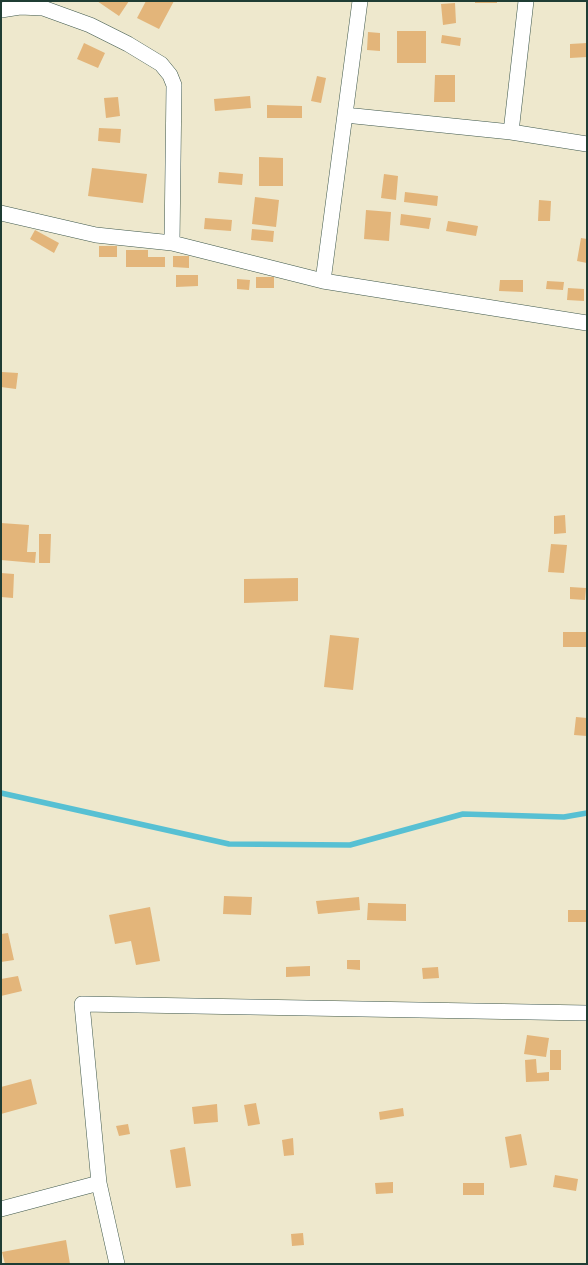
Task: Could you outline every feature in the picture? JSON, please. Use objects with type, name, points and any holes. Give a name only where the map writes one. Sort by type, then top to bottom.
[{"type":"street","points":[[324,281],[360,1]]},
{"type":"street","points":[[511,132],[526,1]]},
{"type":"street","points":[[1,10],[20,7],[43,8],[90,25],[128,44],[161,64],[166,70],[174,86],[172,243]]},
{"type":"street","points":[[345,115],[511,132],[587,144]]},
{"type":"street","points":[[1,213],[96,235],[172,243],[324,281],[587,323]]},
{"type":"street","points":[[117,1264],[100,1183],[82,1004],[587,1013]]},
{"type":"street","points":[[1,1209],[100,1183]]},
{"type":"building","points":[[97,1],[129,1],[119,16]]},
{"type":"building","points":[[146,1],[174,1],[159,29],[137,18]]},
{"type":"building","points":[[475,1],[497,1],[497,3],[475,3]]},
{"type":"building","points":[[455,3],[456,23],[443,25],[441,4]]},
{"type":"building","points":[[397,31],[426,31],[426,63],[397,63]]},
{"type":"building","points":[[368,32],[380,33],[380,51],[367,50]]},
{"type":"building","points":[[442,35],[461,38],[460,46],[441,43]]},
{"type":"building","points":[[84,43],[105,53],[98,68],[77,59]]},
{"type":"building","points":[[587,43],[587,57],[570,58],[570,44]]},
{"type":"building","points":[[435,75],[455,75],[455,102],[434,102]]},
{"type":"building","points":[[317,76],[326,78],[321,103],[311,101]]},
{"type":"building","points":[[250,96],[251,108],[215,111],[214,99]]},
{"type":"building","points":[[118,97],[120,116],[106,118],[104,98]]},
{"type":"building","points":[[267,105],[302,106],[302,118],[267,118]]},
{"type":"building","points":[[99,128],[121,129],[120,143],[98,141]]},
{"type":"building","points":[[259,157],[283,158],[283,186],[259,186]]},
{"type":"building","points":[[92,168],[147,174],[143,203],[88,196]]},
{"type":"building","points":[[219,172],[243,174],[242,185],[218,183]]},
{"type":"building","points":[[384,174],[398,176],[396,200],[381,198]]},
{"type":"building","points":[[405,192],[438,196],[437,206],[404,202]]},
{"type":"building","points":[[255,197],[279,200],[276,227],[252,224]]},
{"type":"building","points":[[539,200],[551,201],[550,221],[538,221]]},
{"type":"building","points":[[366,210],[391,212],[389,241],[364,239]]},
{"type":"building","points":[[401,214],[431,218],[429,229],[400,225]]},
{"type":"building","points":[[205,218],[232,220],[231,231],[204,229]]},
{"type":"building","points":[[448,221],[478,226],[476,236],[446,231]]},
{"type":"building","points":[[252,229],[274,231],[273,242],[251,240]]},
{"type":"building","points":[[35,230],[59,243],[54,253],[30,239]]},
{"type":"building","points":[[581,238],[587,239],[587,263],[577,261]]},
{"type":"building","points":[[99,246],[117,246],[117,257],[99,257]]},
{"type":"building","points":[[126,250],[148,250],[148,257],[165,257],[165,267],[126,267]]},
{"type":"building","points":[[173,256],[189,256],[189,268],[173,267]]},
{"type":"building","points":[[176,275],[198,275],[198,286],[176,287]]},
{"type":"building","points":[[256,277],[274,277],[274,288],[256,288]]},
{"type":"building","points":[[237,279],[250,280],[249,290],[237,289]]},
{"type":"building","points":[[500,280],[523,280],[523,292],[499,291]]},
{"type":"building","points":[[547,281],[564,282],[563,290],[546,289]]},
{"type":"building","points":[[568,288],[584,289],[584,301],[567,300]]},
{"type":"building","points":[[2,372],[18,373],[16,389],[1,387]]},
{"type":"building","points":[[565,515],[566,533],[554,534],[554,516]]},
{"type":"building","points":[[1,523],[29,525],[27,552],[36,552],[35,563],[1,560]]},
{"type":"building","points":[[39,534],[51,534],[50,563],[39,563]]},
{"type":"building","points":[[551,544],[567,545],[564,573],[548,572]]},
{"type":"building","points":[[1,573],[14,574],[13,598],[1,597]]},
{"type":"building","points":[[298,578],[298,601],[244,603],[244,579]]},
{"type":"building","points":[[570,587],[586,588],[585,600],[570,599]]},
{"type":"building","points":[[563,632],[587,632],[587,647],[563,647]]},
{"type":"building","points":[[330,635],[359,638],[353,690],[324,687]]},
{"type":"building","points":[[576,717],[587,718],[587,736],[574,735]]},
{"type":"building","points":[[224,896],[252,897],[251,915],[223,914]]},
{"type":"building","points":[[359,897],[360,910],[318,914],[316,901]]},
{"type":"building","points":[[368,903],[406,904],[406,921],[367,920]]},
{"type":"building","points":[[150,907],[160,961],[136,965],[131,941],[115,944],[109,915]]},
{"type":"building","points":[[568,910],[587,910],[587,922],[568,922]]},
{"type":"building","points":[[8,933],[14,960],[1,962],[1,934]]},
{"type":"building","points":[[347,960],[360,960],[360,970],[347,969]]},
{"type":"building","points":[[310,966],[310,976],[286,977],[286,967]]},
{"type":"building","points":[[438,967],[439,978],[423,979],[422,968]]},
{"type":"building","points":[[18,976],[22,991],[1,996],[1,979]]},
{"type":"building","points":[[527,1035],[549,1038],[546,1057],[524,1054]]},
{"type":"building","points":[[550,1050],[561,1050],[561,1070],[550,1070]]},
{"type":"building","points":[[536,1059],[537,1073],[549,1072],[549,1081],[526,1082],[525,1060]]},
{"type":"building","points":[[31,1079],[37,1104],[1,1114],[1,1087]]},
{"type":"building","points":[[256,1103],[260,1124],[248,1126],[244,1105]]},
{"type":"building","points":[[217,1104],[218,1122],[194,1124],[192,1107]]},
{"type":"building","points":[[403,1108],[404,1116],[380,1120],[379,1112]]},
{"type":"building","points":[[128,1124],[130,1134],[119,1136],[116,1126]]},
{"type":"building","points":[[521,1134],[527,1165],[510,1168],[505,1137]]},
{"type":"building","points":[[293,1138],[294,1155],[284,1156],[282,1140]]},
{"type":"building","points":[[185,1147],[191,1186],[176,1188],[170,1150]]},
{"type":"building","points":[[555,1175],[578,1179],[576,1191],[553,1187]]},
{"type":"building","points":[[393,1182],[393,1193],[376,1194],[375,1183]]},
{"type":"building","points":[[463,1183],[484,1183],[484,1195],[463,1195]]},
{"type":"building","points":[[303,1233],[304,1245],[292,1246],[291,1234]]},
{"type":"building","points":[[66,1240],[70,1264],[5,1264],[2,1252]]},
{"type":"waterway","points":[[1,793],[229,844],[350,845],[463,814],[564,817],[587,813]]}]
